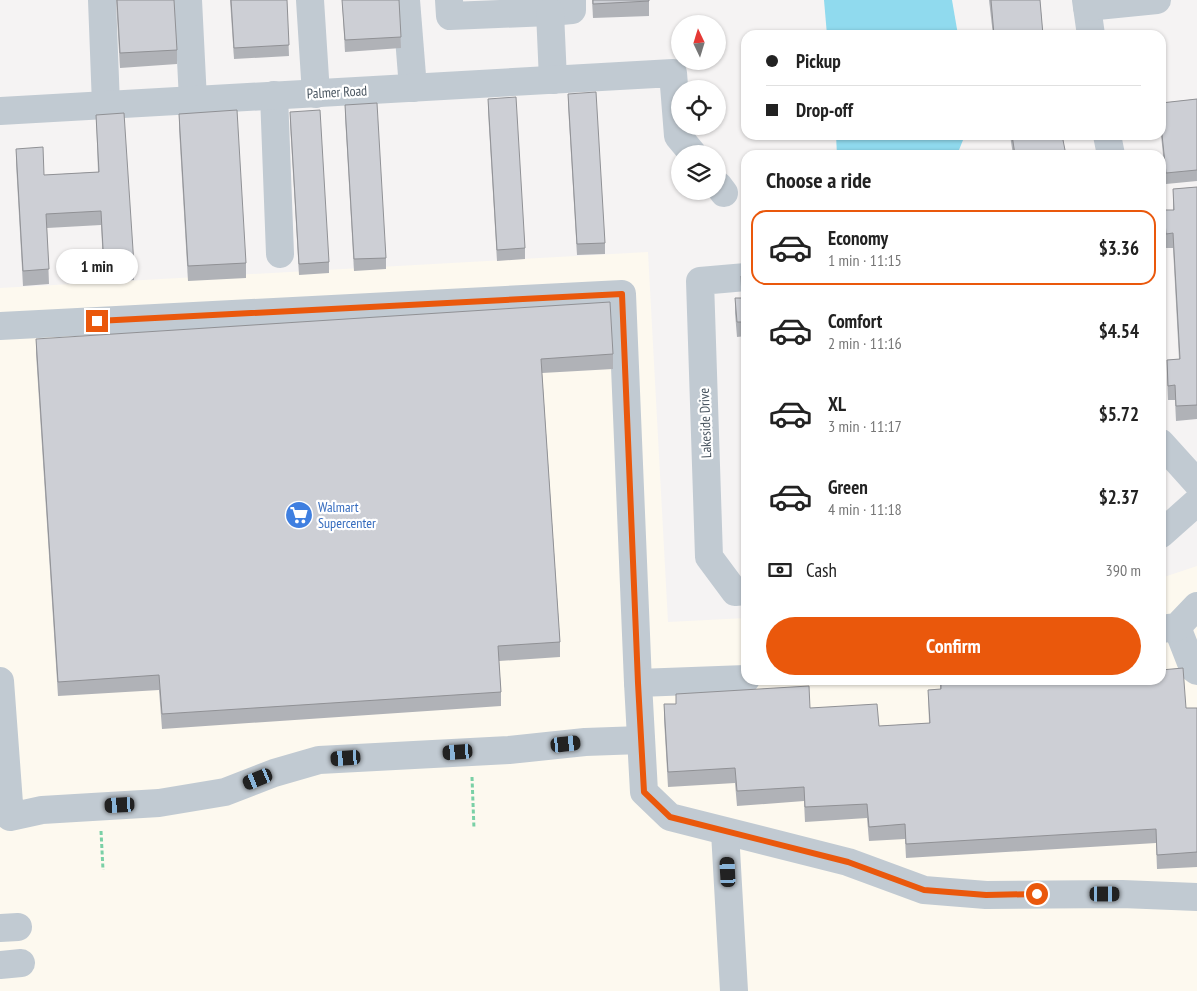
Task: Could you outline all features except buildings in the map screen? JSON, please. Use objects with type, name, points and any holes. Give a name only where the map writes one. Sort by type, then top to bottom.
[{"type":"street","points":[[102,0],[106,105]]},
{"type":"street","points":[[188,0],[193,100]]},
{"type":"street","points":[[310,0],[316,94]]},
{"type":"street","points":[[406,0],[413,88]]},
{"type":"street","points":[[449,0],[450,16],[561,6],[554,80]]},
{"type":"street","points":[[1090,30],[1086,4],[1157,0]]},
{"type":"street","name":"Palmer Road","points":[[0,111],[674,73],[678,136],[685,145]]},
{"type":"street","points":[[274,96],[280,254]]},
{"type":"street","name":"Lakeside Drive","points":[[741,277],[700,281],[709,557],[735,592],[741,591]]},
{"type":"street","points":[[0,326],[622,294],[644,792],[670,817],[848,862],[924,890],[986,895],[1103,894],[1197,897]]},
{"type":"street","points":[[1166,449],[1197,483]]},
{"type":"street","points":[[1166,530],[1197,502]]},
{"type":"street","points":[[1197,606],[1169,628],[1193,668],[1197,671]]},
{"type":"street","points":[[638,683],[741,679]]},
{"type":"street","points":[[0,681],[10,817],[42,810],[159,803],[225,792],[274,773],[319,760],[509,750],[585,742],[641,740]]},
{"type":"street","points":[[725,832],[734,991]]},
{"type":"path","points":[[471,752],[474,828]]},
{"type":"path","points":[[101,829],[104,870]]},
{"type":"shaded area","points":[[648,252],[668,622],[741,618],[741,685],[1166,685],[1166,576],[1197,566],[1197,991],[0,991],[0,288]]},
{"type":"water","points":[[824,0],[952,0],[957,30],[827,30]]},
{"type":"water","points":[[836,140],[963,140],[959,150],[837,150]]},
{"type":"place","name":"Walmart Supercenter","points":[[299,515]]},
{"type":"route","points":[[97,321],[622,294],[644,792],[670,817],[848,862],[924,890],[986,895],[1037,894]]}]
